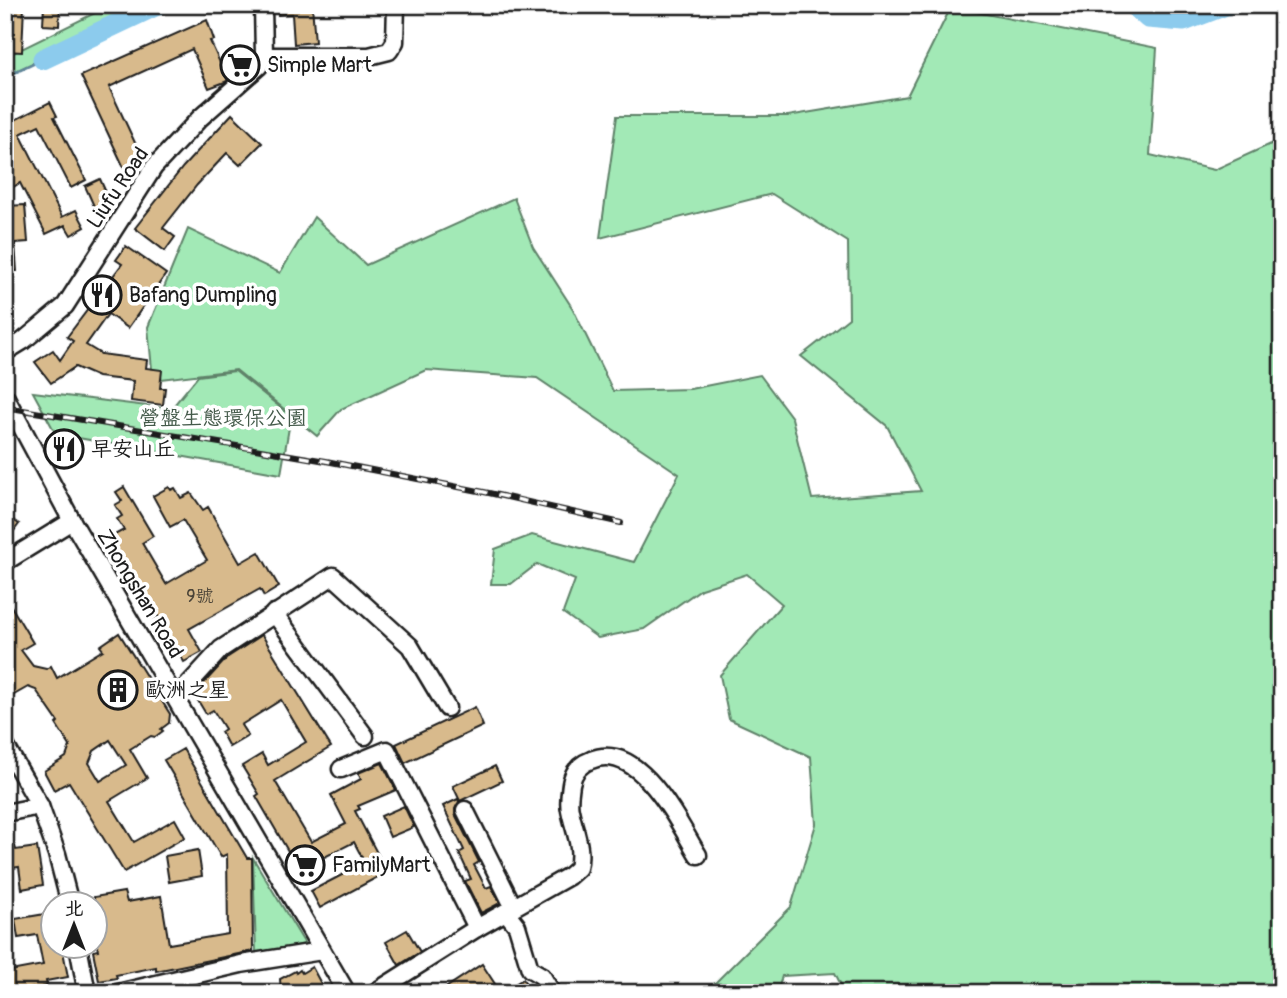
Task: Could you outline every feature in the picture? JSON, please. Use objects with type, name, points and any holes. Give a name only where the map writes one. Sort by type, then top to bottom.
[{"type":"street","points":[[263,5],[264,56],[369,56],[389,51],[395,42],[396,5]]},
{"type":"street","name":"Liufu Road","points":[[5,352],[23,341],[65,306],[154,167],[200,118],[259,66],[264,56]]},
{"type":"street","name":"Zhongshan Road","points":[[5,396],[72,521],[348,993]]},
{"type":"street","points":[[5,562],[72,521]]},
{"type":"street","points":[[176,698],[221,649],[333,576],[410,646],[447,708]]},
{"type":"street","points":[[274,613],[365,736]]},
{"type":"street","points":[[5,745],[40,806],[66,890]]},
{"type":"street","points":[[341,769],[387,750],[477,928]]},
{"type":"street","points":[[374,993],[477,928],[569,876],[578,868],[581,848],[569,807],[572,780],[578,769],[587,761],[601,756],[623,760],[659,791],[698,855]]},
{"type":"street","points":[[5,813],[40,806]]},
{"type":"street","points":[[465,810],[517,926],[530,969],[542,976],[552,993]]},
{"type":"street","points":[[118,993],[241,964],[322,951]]},
{"type":"street","points":[[81,960],[87,993]]},
{"type":"green space","points":[[111,5],[156,5],[5,76],[5,57]]},
{"type":"green space","points":[[951,7],[1157,48],[1150,155],[1214,170],[1282,139],[1282,993],[845,993],[835,973],[782,976],[777,993],[705,993],[791,907],[816,824],[811,757],[729,719],[720,675],[782,604],[747,574],[701,589],[644,629],[598,638],[563,613],[575,580],[537,564],[511,584],[491,584],[495,549],[532,535],[634,562],[679,474],[537,378],[426,370],[341,409],[317,436],[236,370],[153,380],[148,327],[188,229],[280,273],[314,217],[366,265],[514,198],[533,247],[573,309],[613,391],[690,389],[760,375],[792,418],[812,499],[921,491],[887,426],[801,356],[849,318],[848,242],[772,194],[600,238],[617,116],[788,116],[907,96]]},
{"type":"green space","name":"營盤生態環保公園","points":[[235,371],[291,416],[281,474],[56,434],[33,392],[171,409],[198,376]]},
{"type":"green space","points":[[253,858],[305,944],[256,954]]},
{"type":"building","points":[[5,5],[24,5],[22,52],[5,51]]},
{"type":"building","points":[[44,5],[60,5],[59,26],[43,25]]},
{"type":"building","points":[[277,5],[312,5],[315,42],[294,44],[292,14],[278,15]]},
{"type":"building","points":[[207,20],[214,40],[210,41],[228,80],[209,88],[192,49],[109,87],[144,162],[126,172],[81,76]]},
{"type":"building","points":[[50,102],[57,116],[54,117],[86,180],[71,188],[39,125],[20,134],[62,217],[76,210],[85,227],[71,235],[65,225],[46,234],[20,183],[5,192],[5,125]]},
{"type":"building","points":[[232,114],[262,143],[240,165],[227,153],[197,185],[163,228],[175,237],[165,251],[135,228],[183,167]]},
{"type":"building","points":[[100,179],[112,206],[97,213],[85,186]]},
{"type":"building","points":[[25,205],[28,242],[15,243],[17,271],[5,271],[5,206]]},
{"type":"building","points":[[126,246],[166,274],[128,328],[108,314],[86,345],[101,354],[147,360],[146,368],[162,370],[160,388],[165,388],[163,405],[131,401],[133,381],[98,377],[75,367],[51,383],[35,362],[53,350],[60,360],[73,341],[67,337],[122,264],[116,260]]},
{"type":"building","points":[[124,487],[153,536],[142,543],[166,584],[207,560],[183,520],[170,527],[153,496],[169,487],[171,490],[175,488],[181,498],[191,493],[203,510],[208,507],[240,563],[259,552],[279,587],[264,596],[260,589],[189,629],[202,652],[184,662],[158,616],[153,618],[109,538],[124,530],[117,519],[122,516],[115,505],[122,501],[116,492]]},
{"type":"building","points":[[5,515],[19,524],[5,543]]},
{"type":"building","points":[[5,596],[33,643],[21,650],[33,666],[46,669],[51,666],[57,678],[103,650],[100,646],[119,633],[170,714],[169,723],[161,729],[163,731],[130,749],[147,778],[109,801],[134,842],[175,819],[185,837],[124,872],[69,782],[54,790],[44,771],[66,757],[70,746],[56,724],[58,722],[36,690],[28,687],[5,700]],"holes":[[[110,740],[126,765],[100,781],[89,763],[94,751]]]},
{"type":"building","points":[[262,635],[331,747],[275,781],[311,842],[346,824],[331,795],[361,779],[358,773],[382,763],[396,790],[358,806],[360,809],[355,811],[387,872],[320,908],[311,891],[365,863],[354,842],[299,870],[256,796],[259,794],[242,766],[262,754],[268,765],[306,742],[281,700],[241,725],[248,736],[229,747],[221,732],[225,729],[213,710],[206,714],[194,694],[228,657]]},
{"type":"building","points":[[475,707],[483,726],[405,763],[396,744]]},
{"type":"building","points":[[183,749],[247,858],[252,858],[253,951],[156,971],[156,967],[99,981],[95,960],[108,960],[108,895],[124,892],[127,902],[161,896],[169,944],[228,934],[227,854],[221,857],[164,760]]},
{"type":"building","points":[[495,766],[502,781],[460,801],[453,786]]},
{"type":"building","points":[[458,799],[455,814],[479,862],[474,865],[486,888],[491,886],[500,903],[481,913],[465,881],[471,879],[459,853],[464,850],[443,806]]},
{"type":"building","points":[[404,806],[414,827],[390,837],[381,816]]},
{"type":"building","points":[[15,846],[16,850],[37,847],[43,885],[22,889],[19,867],[5,869],[5,848]]},
{"type":"building","points":[[198,850],[202,876],[169,882],[165,856]]},
{"type":"building","points":[[38,915],[38,940],[37,935],[18,938],[15,919]]},
{"type":"building","points":[[407,930],[420,952],[399,965],[386,942]]},
{"type":"building","points":[[42,960],[65,960],[68,977],[46,981],[47,986],[5,993],[5,972],[43,965]]},
{"type":"building","points":[[482,964],[495,984],[482,993],[438,993]]},
{"type":"building","points":[[312,967],[326,993],[281,993],[280,979],[295,971],[296,973],[300,970],[302,973]]},
{"type":"building","points":[[523,979],[532,993],[501,993]]},
{"type":"waterway","points":[[43,59],[157,5]]},
{"type":"waterway","points":[[1134,5],[1148,18],[1184,21],[1226,5]]},
{"type":"waterway","points":[[5,77],[43,59]]},
{"type":"railway","points":[[5,407],[326,461],[489,493],[621,523]]},
{"type":"place","name":"Simple Mart","points":[[240,65]]},
{"type":"place","name":"Bafang Dumpling","points":[[102,295]]},
{"type":"place","name":"早安山丘","points":[[64,449]]},
{"type":"place","name":"歐洲之星","points":[[118,690]]},
{"type":"place","name":"FamilyMart","points":[[305,865]]}]
